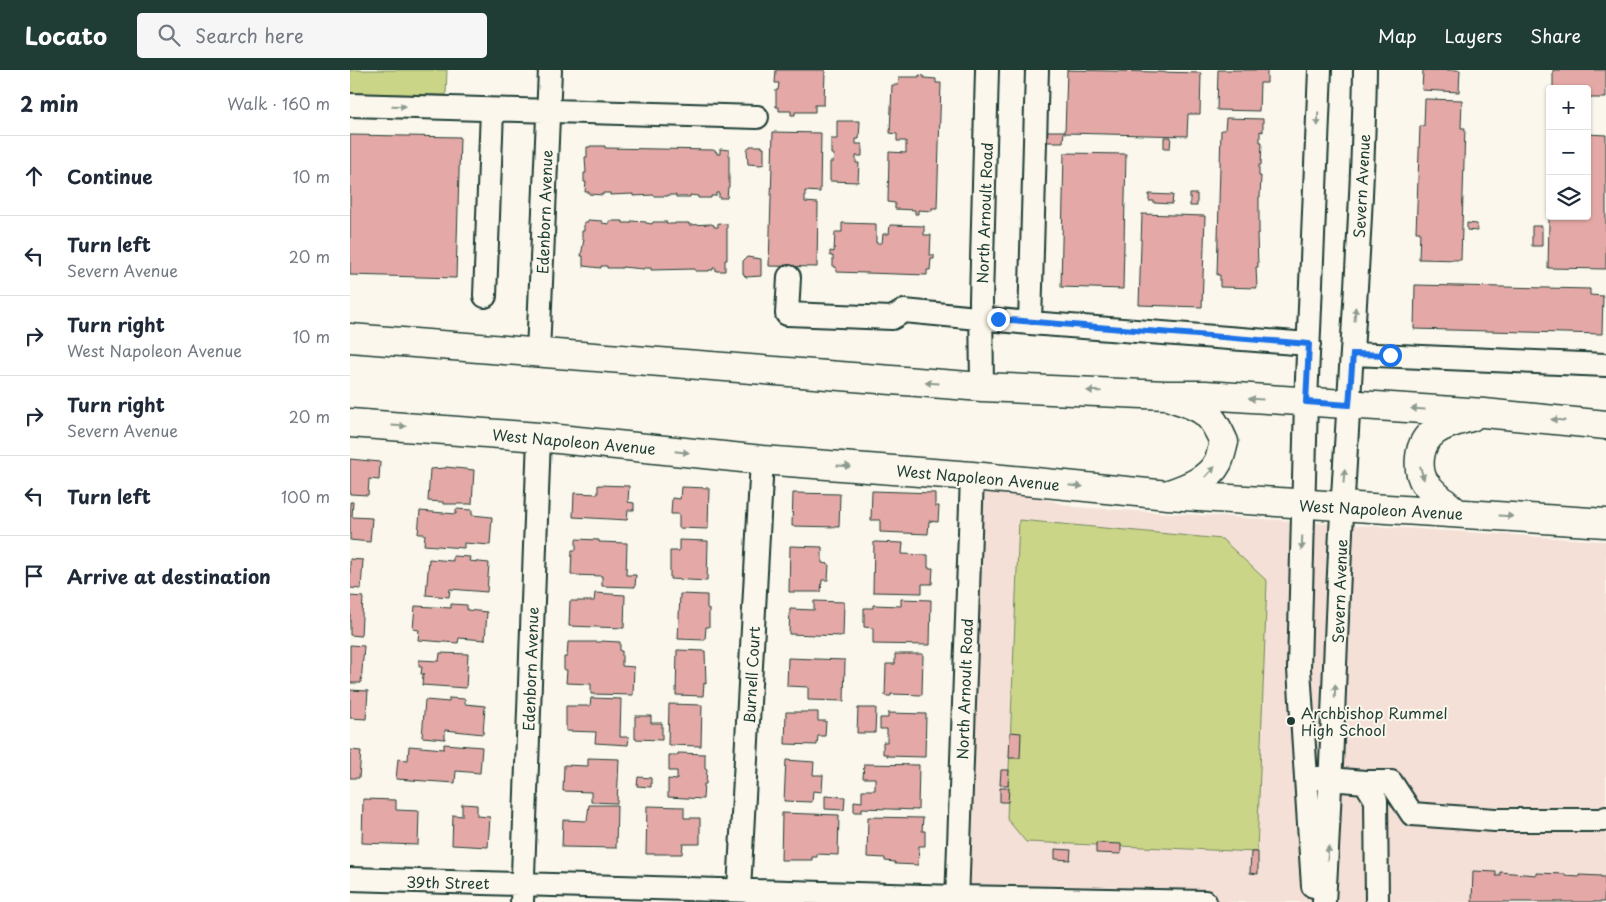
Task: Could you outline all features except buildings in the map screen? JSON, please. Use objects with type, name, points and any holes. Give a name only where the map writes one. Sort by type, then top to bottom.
[{"type":"main road","points":[[350,338],[982,387],[1205,395],[1484,413],[1606,426]]},
{"type":"main road","points":[[350,354],[381,341]]},
{"type":"main road","points":[[1166,395],[1199,407],[1216,424],[1224,442],[1218,463],[1206,477],[1187,488],[1168,495]]},
{"type":"main road","points":[[1457,513],[1424,482],[1419,467],[1421,448],[1430,434],[1448,424],[1484,413]]},
{"type":"main road","name":"West Napoleon Avenue","points":[[355,419],[762,460],[972,476],[1168,495],[1606,524]]},
{"type":"street","name":"Edenborn Avenue","points":[[538,353],[550,70]]},
{"type":"street","name":"North Arnoult Road","points":[[982,387],[989,319],[988,70]]},
{"type":"street","points":[[1030,323],[1037,70]]},
{"type":"street","points":[[1314,902],[1299,669],[1306,402],[1320,70]]},
{"type":"street","name":"Severn Avenue","points":[[1324,902],[1332,779],[1342,507],[1353,354],[1364,141],[1365,70]]},
{"type":"street","points":[[350,105],[757,117]]},
{"type":"street","points":[[485,296],[492,110]]},
{"type":"street","points":[[789,276],[787,314],[892,318],[904,311],[1030,323],[1309,344]]},
{"type":"street","points":[[1353,354],[1606,365]]},
{"type":"street","name":"Edenborn Avenue","points":[[522,893],[539,437]]},
{"type":"street","name":"Burnell Court","points":[[739,890],[762,460]]},
{"type":"street","name":"North Arnoult Road","points":[[957,899],[972,476]]},
{"type":"street","points":[[1307,778],[1392,782],[1412,814],[1495,820],[1604,820],[1606,818]]},
{"type":"street","points":[[1365,782],[1376,800],[1377,902]]},
{"type":"street","name":"39th Street","points":[[350,880],[522,893],[739,890],[957,899],[1205,902]]},
{"type":"shaded area","name":"Archbishop Rummel High School","points":[[983,482],[1074,507],[1606,541],[1606,902],[969,902]]},
{"type":"green space","points":[[350,70],[447,70],[446,95],[350,93]]},
{"type":"green space","points":[[1019,520],[1222,539],[1267,581],[1257,852],[1026,842],[1007,819]]},
{"type":"place","name":"Archbishop Rummel High School","points":[[1291,721]]},
{"type":"route","points":[[998,319],[1309,344],[1306,402],[1349,405],[1353,354],[1390,355]]}]
